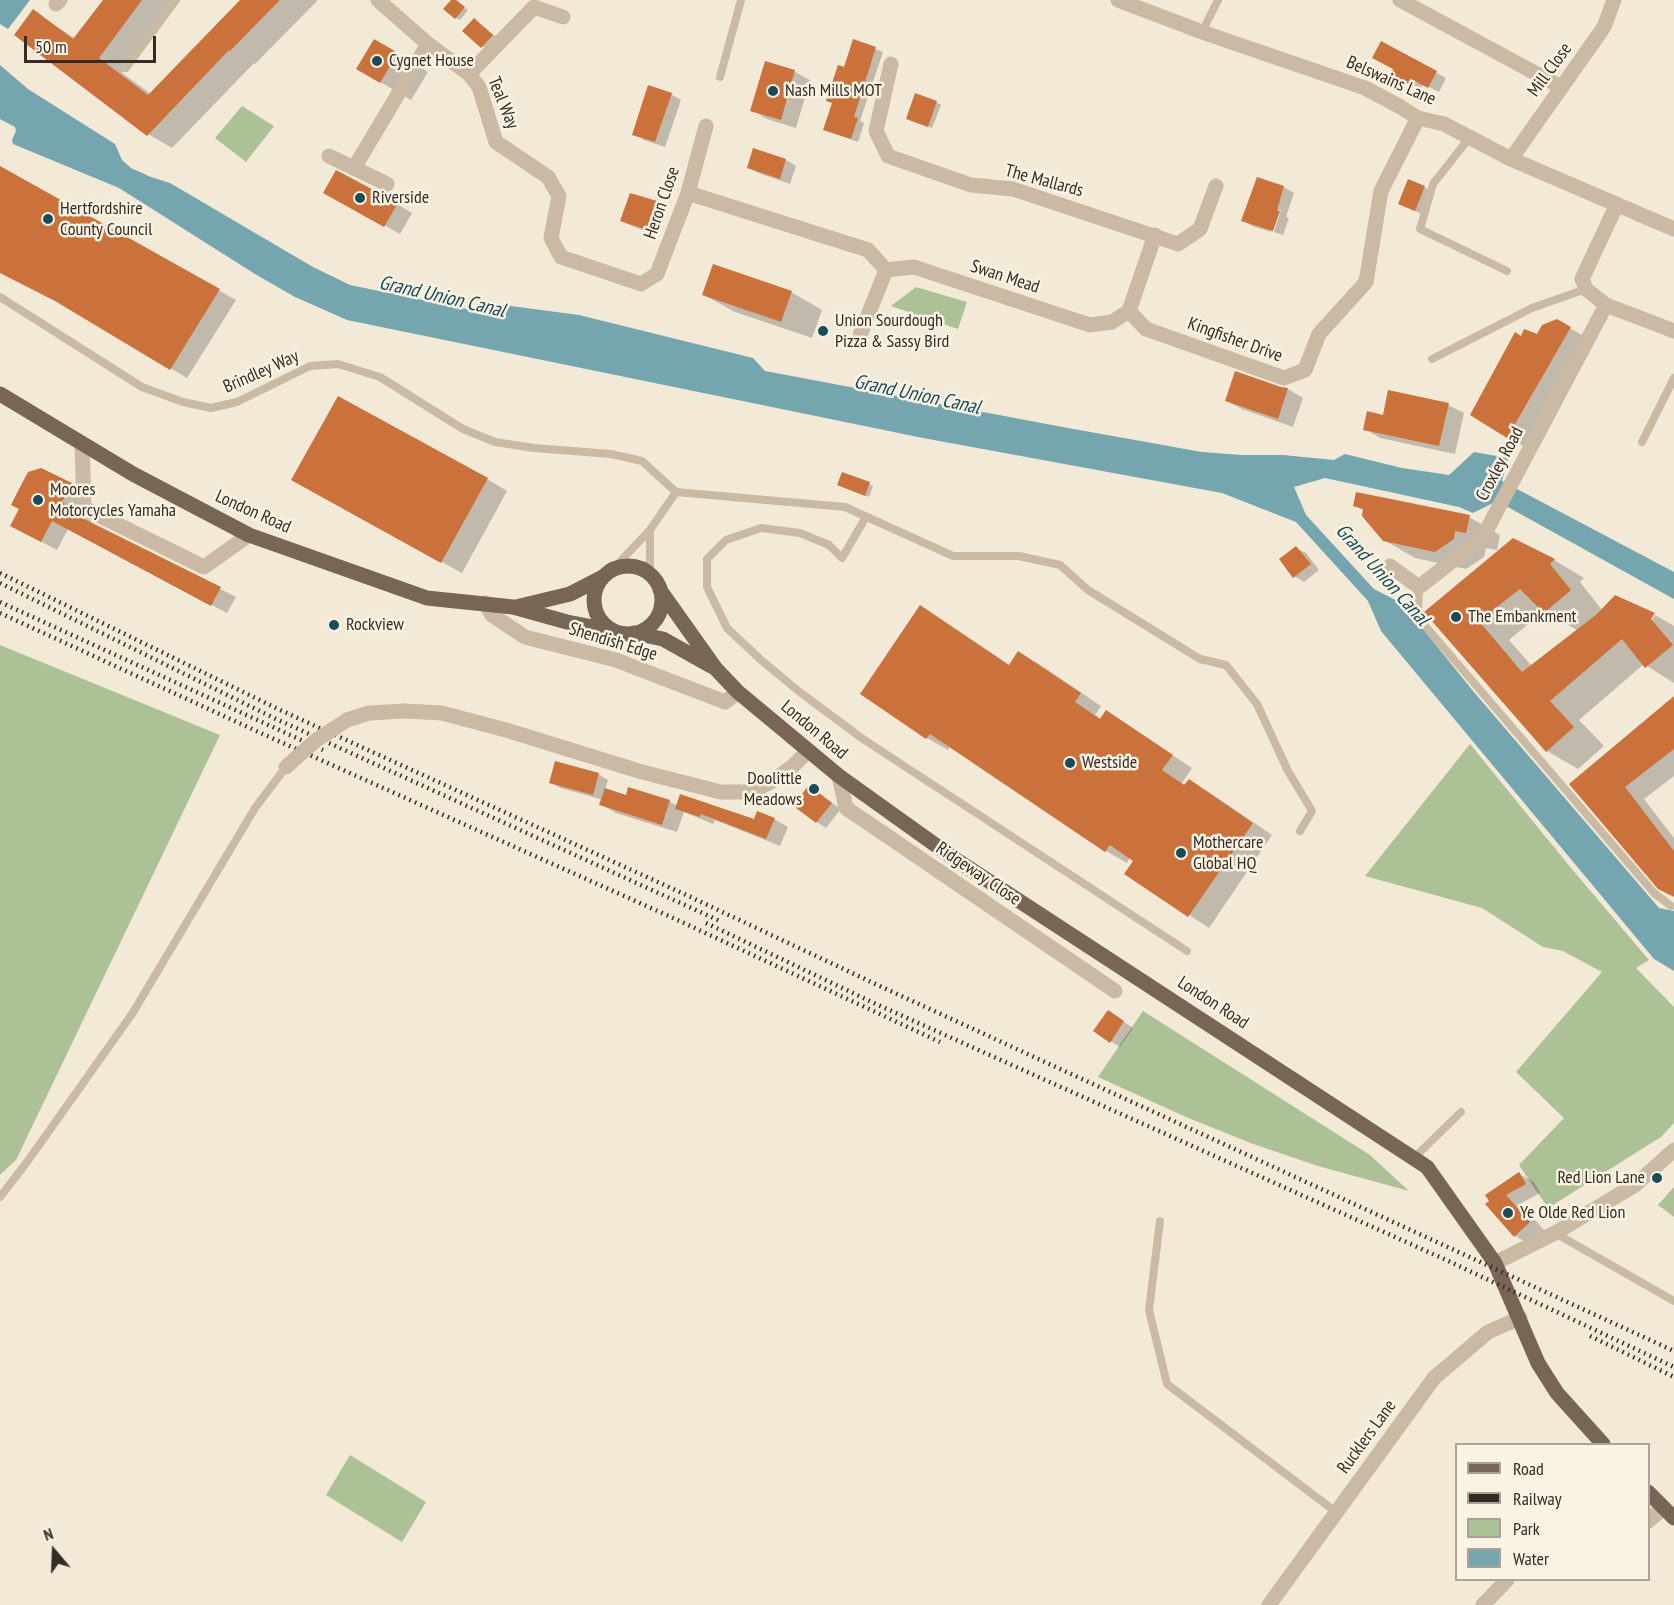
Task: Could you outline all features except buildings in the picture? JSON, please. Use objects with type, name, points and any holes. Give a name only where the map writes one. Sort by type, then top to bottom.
[{"type":"main road","name":"London Road","points":[[0,394],[133,474],[249,535],[427,598],[513,607],[567,622],[614,631]]},
{"type":"main road","points":[[626,566],[638,567],[650,573],[660,590],[662,602],[656,620],[645,629],[634,633],[614,631],[599,619],[594,603],[594,591],[608,573],[626,566]]},
{"type":"main road","name":"London Road","points":[[513,607],[570,594],[608,573]]},
{"type":"main road","name":"London Road","points":[[660,590],[717,669],[738,692],[839,776],[955,859],[1415,1157],[1427,1167],[1495,1263],[1538,1363],[1557,1394],[1602,1443]]},
{"type":"main road","name":"London Road","points":[[634,633],[663,639],[717,669]]},
{"type":"main road","points":[[1650,1494],[1669,1513]]},
{"type":"street","name":"Teal Way","points":[[378,0],[428,44],[469,74],[479,87],[496,142],[548,177],[559,196],[551,238],[561,257],[641,284]]},
{"type":"street","name":"Belswains Lane","points":[[1118,0],[1202,32],[1365,88],[1418,118],[1444,124],[1511,159],[1674,229]]},
{"type":"street","points":[[1400,0],[1561,87]]},
{"type":"street","name":"Mill Close","points":[[1511,159],[1604,27],[1614,0]]},
{"type":"street","points":[[469,74],[534,7],[563,17]]},
{"type":"street","points":[[354,168],[428,44]]},
{"type":"street","name":"The Mallards","points":[[891,64],[876,132],[888,156],[970,185],[1013,189],[1178,244],[1200,230],[1216,186]]},
{"type":"street","name":"Kingfisher Drive","points":[[1129,311],[1146,329],[1284,378],[1305,370],[1319,334],[1366,282],[1381,191],[1418,118]]},
{"type":"street","name":"Heron Close","points":[[641,284],[657,274],[688,193],[706,126]]},
{"type":"street","points":[[330,156],[387,184]]},
{"type":"street","points":[[688,193],[868,250],[886,270],[860,336]]},
{"type":"street","points":[[1617,204],[1582,279],[1586,289],[1606,305],[1674,331]]},
{"type":"street","points":[[1129,311],[1155,235]]},
{"type":"street","name":"Swan Mead","points":[[886,270],[914,267],[1090,325],[1112,322],[1129,311]]},
{"type":"street","name":"Croxley Road","points":[[1419,587],[1483,537],[1606,305]]},
{"type":"street","points":[[82,444],[84,508],[204,567],[249,535]]},
{"type":"street","points":[[1390,566],[1419,587]]},
{"type":"street","name":"Shendish Edge","points":[[485,603],[492,615],[525,638],[616,660],[724,702],[738,692]]},
{"type":"street","points":[[286,767],[315,741],[347,720],[369,714],[404,711],[442,713],[721,792],[751,792],[793,766],[807,751]]},
{"type":"street","name":"Ridgeway Close","points":[[839,776],[846,808],[1115,991]]},
{"type":"street","points":[[1495,1263],[1555,1233],[1635,1185],[1674,1150]]},
{"type":"street","name":"Rucklers Lane","points":[[1269,1605],[1434,1378],[1488,1332],[1520,1318]]},
{"type":"street","points":[[1650,1520],[1669,1513]]},
{"type":"street","points":[[1483,1605],[1506,1581]]},
{"type":"lane","points":[[126,68],[176,0]]},
{"type":"lane","points":[[720,76],[741,0]]},
{"type":"lane","points":[[1202,32],[1218,0]]},
{"type":"lane","points":[[1470,137],[1433,184],[1420,229],[1507,271]]},
{"type":"lane","points":[[1432,359],[1532,308],[1586,289]]},
{"type":"lane","name":"Brindley Way","points":[[0,297],[142,387],[183,402],[211,408],[237,402],[310,366],[338,364],[380,377],[464,429],[495,442],[534,448],[610,454],[642,461],[676,492]]},
{"type":"lane","points":[[1642,442],[1674,378]]},
{"type":"lane","points":[[608,573],[650,530],[676,492],[845,507],[953,556],[1019,555],[1060,565],[1088,590],[1200,659],[1226,665],[1257,704],[1288,771],[1312,811],[1300,831]]},
{"type":"lane","points":[[866,517],[842,558],[829,546],[800,533],[761,528],[726,540],[708,559],[707,587],[727,628],[801,693],[863,739],[1187,951]]},
{"type":"lane","points":[[650,530],[650,573]]},
{"type":"lane","points":[[1419,587],[1418,613],[1421,621],[1654,892],[1671,906]]},
{"type":"lane","points":[[0,1197],[132,1014],[255,808],[286,767]]},
{"type":"lane","points":[[1415,1157],[1461,1112]]},
{"type":"lane","points":[[1160,1221],[1149,1310],[1167,1384],[1336,1512]]},
{"type":"lane","points":[[1555,1233],[1674,1301]]},
{"type":"green space","points":[[242,106],[274,126],[246,162],[215,138]]},
{"type":"green space","points":[[916,287],[967,302],[958,329],[891,306]]},
{"type":"green space","points":[[0,645],[220,735],[16,1160],[0,1175]]},
{"type":"green space","points":[[1470,744],[1649,960],[1636,968],[1674,1007],[1674,1123],[1661,1137],[1548,1208],[1519,1165],[1564,1118],[1516,1072],[1602,972],[1563,951],[1543,947],[1482,908],[1365,876]]},
{"type":"green space","points":[[1143,1011],[1370,1155],[1409,1191],[1318,1166],[1253,1144],[1186,1117],[1098,1077]]},
{"type":"green space","points":[[1674,1187],[1674,1217],[1658,1205]]},
{"type":"green space","points":[[350,1455],[426,1502],[402,1542],[326,1495]]},
{"type":"water","points":[[0,0],[30,0],[8,29],[0,24]]},
{"type":"water","points":[[0,65],[28,89],[115,144],[122,160],[131,168],[170,183],[313,267],[350,285],[486,313],[511,306],[579,315],[753,358],[765,371],[1202,452],[1283,455],[1334,460],[1345,454],[1402,468],[1449,475],[1474,452],[1508,458],[1502,481],[1674,572],[1674,599],[1497,501],[1473,513],[1459,507],[1325,478],[1294,487],[1306,515],[1374,589],[1403,604],[1473,691],[1659,908],[1674,911],[1674,971],[1654,959],[1381,631],[1368,601],[1296,522],[1222,493],[923,438],[347,320],[295,297],[255,274],[119,188],[13,144],[15,127],[0,119]]},
{"type":"railway","points":[[0,573],[278,709],[1674,1351]]},
{"type":"railway","points":[[0,583],[274,718],[720,921]]},
{"type":"railway","points":[[0,602],[323,750]]},
{"type":"railway","points":[[0,613],[671,917],[940,1042]]},
{"type":"railway","points":[[706,923],[876,1004],[1444,1259],[1674,1367]]},
{"type":"railway","points":[[1590,1336],[1674,1377]]},
{"type":"place","name":"Cygnet House","points":[[377,61]]},
{"type":"place","name":"Nash Mills MOT","points":[[773,91]]},
{"type":"place","name":"Riverside","points":[[360,198]]},
{"type":"place","name":"Hertfordshire County Council","points":[[48,219]]},
{"type":"place","name":"Union Sourdough Pizza & Sassy Bird","points":[[823,331]]},
{"type":"place","name":"Moores Motorcycles Yamaha","points":[[38,500]]},
{"type":"place","name":"The Embankment","points":[[1456,617]]},
{"type":"place","name":"Rockview","points":[[334,625]]},
{"type":"place","name":"Westside","points":[[1070,763]]},
{"type":"place","name":"Doolittle Meadows","points":[[814,789]]},
{"type":"place","name":"Mothercare Global HQ","points":[[1181,853]]},
{"type":"place","name":"Red Lion Lane","points":[[1657,1178]]},
{"type":"place","name":"Ye Olde Red Lion","points":[[1508,1213]]},
{"type":"water label","name":"Grand Union Canal","points":[[442,297]]},
{"type":"water label","name":"Grand Union Canal","points":[[917,395]]},
{"type":"water label","name":"Grand Union Canal","points":[[1382,575]]}]
